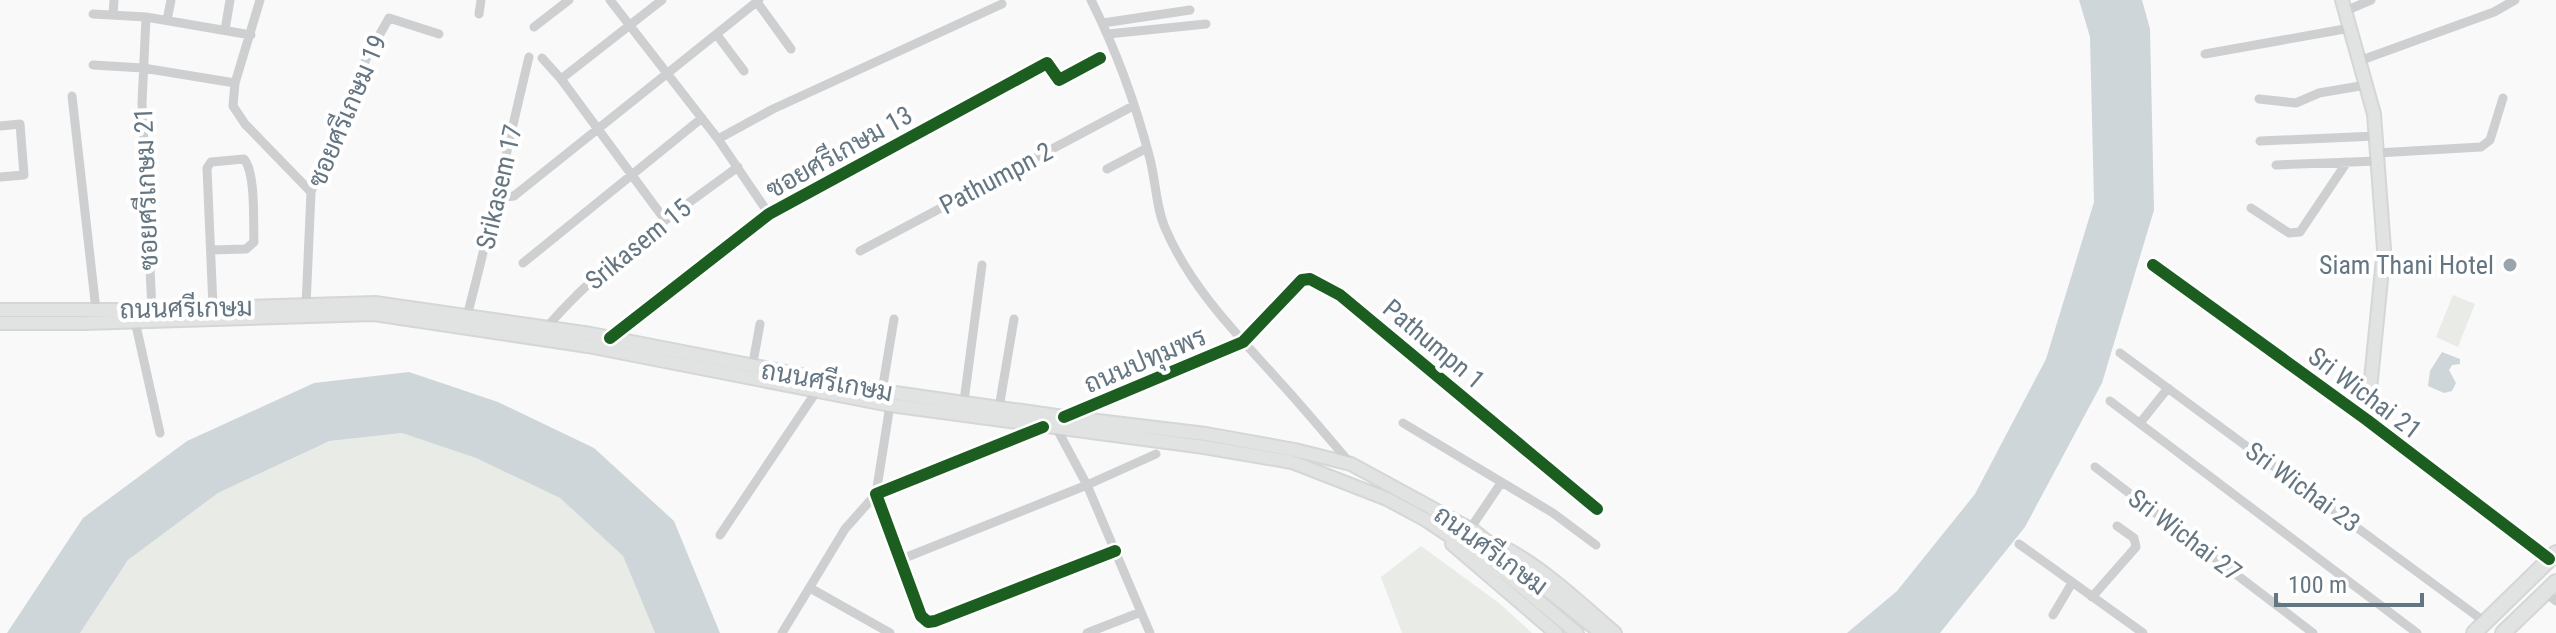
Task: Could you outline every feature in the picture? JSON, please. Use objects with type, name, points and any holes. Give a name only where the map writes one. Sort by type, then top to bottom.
[{"type":"main road","points":[[2344,6],[2374,114],[2384,249],[2367,420]]},
{"type":"main road","name":"ถนนศรีเกษม","points":[[0,323],[135,321],[357,309],[375,303],[610,338],[752,368],[882,391],[964,401],[1060,423],[1292,462],[1387,499],[1456,538],[1505,573],[1577,633]]},
{"type":"main road","name":"ถนนศรีเกษม","points":[[0,310],[306,306],[357,309],[588,346],[890,405],[1043,427],[1060,423],[1206,434],[1351,464],[1472,530],[1601,633]]},
{"type":"main road","points":[[1387,499],[1453,544],[1556,633]]},
{"type":"main road","points":[[1472,530],[1526,559],[1615,633]]},
{"type":"main road","points":[[2479,628],[2553,556]]},
{"type":"main road","points":[[2503,633],[2552,592]]},
{"type":"street","points":[[113,15],[114,0]]},
{"type":"street","points":[[167,20],[171,0]]},
{"type":"street","points":[[225,30],[230,0]]},
{"type":"street","points":[[260,0],[235,83],[233,106],[245,124],[311,192]]},
{"type":"street","points":[[479,14],[481,0]]},
{"type":"street","points":[[534,27],[569,0]]},
{"type":"street","points":[[610,0],[718,139],[769,214]]},
{"type":"street","points":[[561,79],[662,0]]},
{"type":"street","name":"ถนนปทุมพร","points":[[1060,423],[1243,342],[1197,285],[1164,227],[1147,148],[1108,34],[1091,0]]},
{"type":"street","points":[[2344,6],[2371,0]]},
{"type":"street","points":[[2359,61],[2494,12],[2515,0]]},
{"type":"street","points":[[498,198],[514,196],[758,1],[791,49]]},
{"type":"street","points":[[718,139],[773,109],[1002,4]]},
{"type":"street","points":[[1103,23],[1190,10]]},
{"type":"street","points":[[93,14],[146,17],[251,35]]},
{"type":"street","name":"ซอยศรีเกษม 21","points":[[146,17],[142,103],[152,310]]},
{"type":"street","name":"ซอยศรีเกษม 19","points":[[306,306],[311,192],[367,57],[389,18],[439,34]]},
{"type":"street","points":[[1108,34],[1206,24]]},
{"type":"street","points":[[2205,54],[2350,28]]},
{"type":"street","points":[[717,35],[744,71]]},
{"type":"street","name":"Srikasem 17","points":[[467,316],[498,198],[529,57]]},
{"type":"street","points":[[542,58],[561,79],[665,220]]},
{"type":"street","name":"ซอยศรีเกษม 13","points":[[610,338],[769,214],[1047,63],[1059,80],[1100,58]]},
{"type":"street","points":[[93,65],[143,68],[235,83]]},
{"type":"street","points":[[2259,99],[2274,98],[2296,103],[2319,93],[2366,85]]},
{"type":"street","points":[[72,96],[96,310]]},
{"type":"street","points":[[2276,165],[2347,162],[2481,147],[2490,140],[2503,98]]},
{"type":"street","name":"Pathumpn 2","points":[[860,251],[1133,106]]},
{"type":"street","points":[[523,263],[702,118]]},
{"type":"street","points":[[0,126],[20,124],[24,175],[0,177]]},
{"type":"street","points":[[2260,141],[2376,136]]},
{"type":"street","points":[[1107,169],[1147,148]]},
{"type":"street","points":[[211,250],[246,249],[254,242],[251,185],[248,163],[244,159],[211,162],[207,168],[213,307]]},
{"type":"street","points":[[2251,208],[2289,233],[2300,232],[2347,162]]},
{"type":"street","name":"Srikasem 15","points":[[546,328],[574,295],[665,220],[738,167]]},
{"type":"street","points":[[964,401],[982,265]]},
{"type":"street","name":"Sri Wichai 21","points":[[2153,265],[2553,556]]},
{"type":"street","name":"Pathumpn 1","points":[[1243,342],[1302,280],[1310,279],[1340,295],[1597,509]]},
{"type":"street","points":[[882,391],[894,319]]},
{"type":"street","points":[[999,408],[1014,319]]},
{"type":"street","points":[[135,321],[160,433]]},
{"type":"street","points":[[752,368],[760,324]]},
{"type":"street","points":[[1243,342],[1351,464]]},
{"type":"street","name":"Sri Wichai 23","points":[[2120,353],[2479,628]]},
{"type":"street","points":[[2140,423],[2168,388]]},
{"type":"street","points":[[720,535],[816,392]]},
{"type":"street","points":[[2110,401],[2417,633]]},
{"type":"street","points":[[890,405],[876,494],[924,620],[928,622],[1115,551]]},
{"type":"street","points":[[1060,423],[1150,633]]},
{"type":"street","points":[[1403,423],[1553,513],[1596,545]]},
{"type":"street","points":[[782,633],[845,529],[876,494],[1043,427]]},
{"type":"street","points":[[902,559],[1156,454]]},
{"type":"street","name":"Sri Wichai 27","points":[[2095,467],[2313,633]]},
{"type":"street","points":[[1472,530],[1501,483]]},
{"type":"street","points":[[2092,597],[2136,547],[2134,538],[2117,526]]},
{"type":"street","points":[[2019,544],[2143,633]]},
{"type":"street","points":[[2053,615],[2072,583]]},
{"type":"street","points":[[810,588],[890,633]]},
{"type":"street","points":[[1087,633],[1141,612]]},
{"type":"street","points":[[2119,633],[2127,621]]},
{"type":"shaded area","points":[[2079,0],[2142,0],[2150,29],[2154,210],[2102,383],[2025,527],[1940,633],[1847,633],[1897,591],[1975,494],[2046,359],[2094,202],[2090,37]]},
{"type":"shaded area","points":[[2453,295],[2475,304],[2458,347],[2436,337]]},
{"type":"shaded area","points":[[2442,352],[2460,359],[2460,364],[2452,365],[2449,370],[2456,383],[2452,391],[2444,393],[2428,386],[2430,371]]},
{"type":"shaded area","points":[[409,372],[498,402],[594,448],[674,521],[720,633],[655,633],[623,556],[560,498],[476,458],[402,433],[330,441],[218,493],[128,560],[80,633],[7,633],[83,518],[187,441],[314,383]]},
{"type":"shaded area","points":[[403,433],[476,458],[560,498],[623,556],[655,633],[80,633],[128,560],[218,493],[331,441]]},
{"type":"shaded area","points":[[1421,546],[1499,603],[1532,633],[1402,633],[1381,577]]},
{"type":"cycle path","points":[[610,338],[769,214],[1047,63],[1059,80],[1100,58]]},
{"type":"cycle path","points":[[2153,265],[2367,420],[2549,559]]},
{"type":"cycle path","points":[[1064,417],[1243,342],[1302,280],[1310,279],[1340,295],[1597,509]]},
{"type":"cycle path","points":[[1043,427],[876,494],[921,616],[928,622],[935,621],[1115,551]]},
{"type":"place","name":"Siam Thani Hotel","points":[[2510,265]]}]
